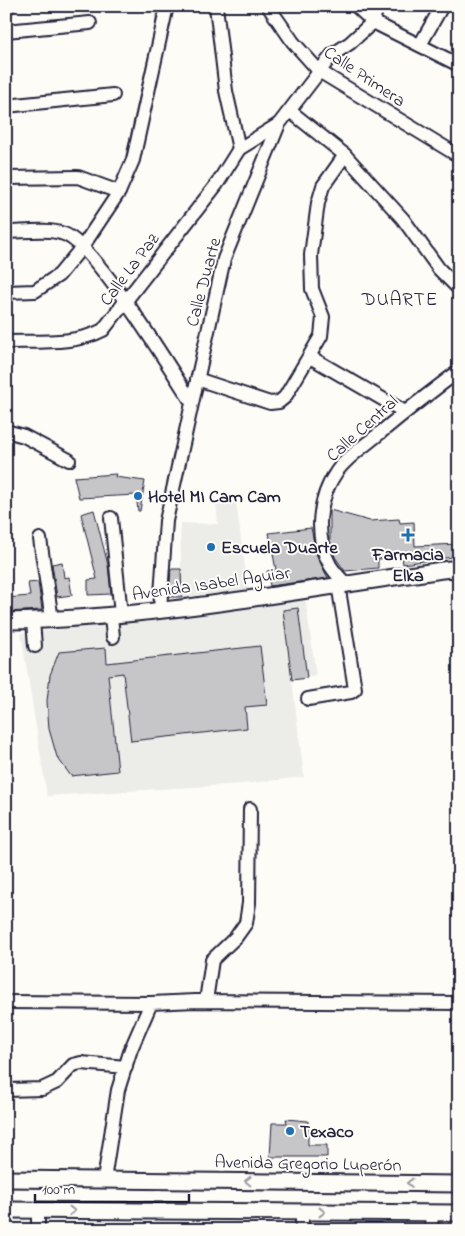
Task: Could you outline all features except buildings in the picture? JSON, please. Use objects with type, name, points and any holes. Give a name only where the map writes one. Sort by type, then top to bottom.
[{"type":"main road","name":"Avenida Isabel Aguiar","points":[[6,621],[52,620],[160,610],[456,566]]},
{"type":"main road","name":"Avenida Gregorio Luperón","points":[[6,1178],[459,1184]]},
{"type":"main road","points":[[6,1210],[459,1213]]},
{"type":"street","points":[[6,10],[8,6]]},
{"type":"street","points":[[6,292],[35,291],[59,275],[83,246],[119,192],[133,160],[166,6]]},
{"type":"street","points":[[216,6],[226,91],[239,149],[279,124]]},
{"type":"street","name":"Calle Primera","points":[[268,6],[294,42],[319,70],[459,156]]},
{"type":"street","points":[[356,6],[373,22],[459,65]]},
{"type":"street","points":[[373,22],[377,6]]},
{"type":"street","points":[[420,45],[442,6]]},
{"type":"street","name":"Calle Duarte","points":[[160,610],[166,521],[191,401],[224,260],[279,124],[332,55],[350,43],[373,22]]},
{"type":"street","points":[[6,31],[90,23]]},
{"type":"street","points":[[6,106],[113,95]]},
{"type":"street","points":[[290,111],[345,155],[403,219],[439,269],[459,289]]},
{"type":"street","name":"Calle La Paz","points":[[6,342],[67,340],[94,335],[110,323],[216,184],[239,149]]},
{"type":"street","points":[[197,379],[270,403],[279,402],[285,397],[321,336],[323,317],[312,289],[310,278],[318,203],[323,186],[345,155]]},
{"type":"street","points":[[6,178],[78,177],[119,192]]},
{"type":"street","points":[[6,232],[64,234],[83,246],[126,303],[191,401]]},
{"type":"street","points":[[310,357],[405,412]]},
{"type":"street","name":"Calle Central","points":[[342,584],[330,565],[321,534],[320,510],[327,489],[338,470],[405,412],[459,371]]},
{"type":"street","points":[[6,431],[24,436],[69,460]]},
{"type":"street","points":[[111,518],[116,614],[113,637]]},
{"type":"street","points":[[40,539],[52,620]]},
{"type":"street","points":[[308,699],[351,692],[355,689],[342,584]]},
{"type":"street","points":[[33,621],[34,646]]},
{"type":"street","points":[[206,1001],[212,960],[236,937],[246,922],[249,903],[250,809]]},
{"type":"street","points":[[6,1002],[459,1003]]},
{"type":"street","points":[[104,1180],[118,1090],[131,1048],[151,1003]]},
{"type":"street","points":[[6,1090],[42,1089],[57,1082],[74,1065],[126,1067]]},
{"type":"street","points":[[38,1210],[38,1230]]},
{"type":"street","points":[[302,1212],[302,1230]]},
{"type":"street","points":[[431,1230],[432,1212]]},
{"type":"shaded area","name":"Escuela Duarte","points":[[235,494],[248,590],[182,597],[180,523],[218,524],[216,502]]},
{"type":"shaded area","points":[[305,597],[316,676],[292,680],[304,777],[242,784],[47,796],[21,633],[148,621]]},
{"type":"shaded area","points":[[302,1221],[459,1225],[459,1230],[303,1230]]},
{"type":"waterway","points":[[156,28],[158,6]]},
{"type":"waterway","points":[[125,164],[149,58]]},
{"type":"place","name":"Hotel MI Cam Cam","points":[[138,496]]},
{"type":"place","name":"Farmacia Elka","points":[[408,535]]},
{"type":"place","name":"Escuela Duarte","points":[[211,547]]},
{"type":"place","name":"Texaco","points":[[290,1131]]},
{"type":"district","name":"DUARTE","points":[[400,298]]}]
